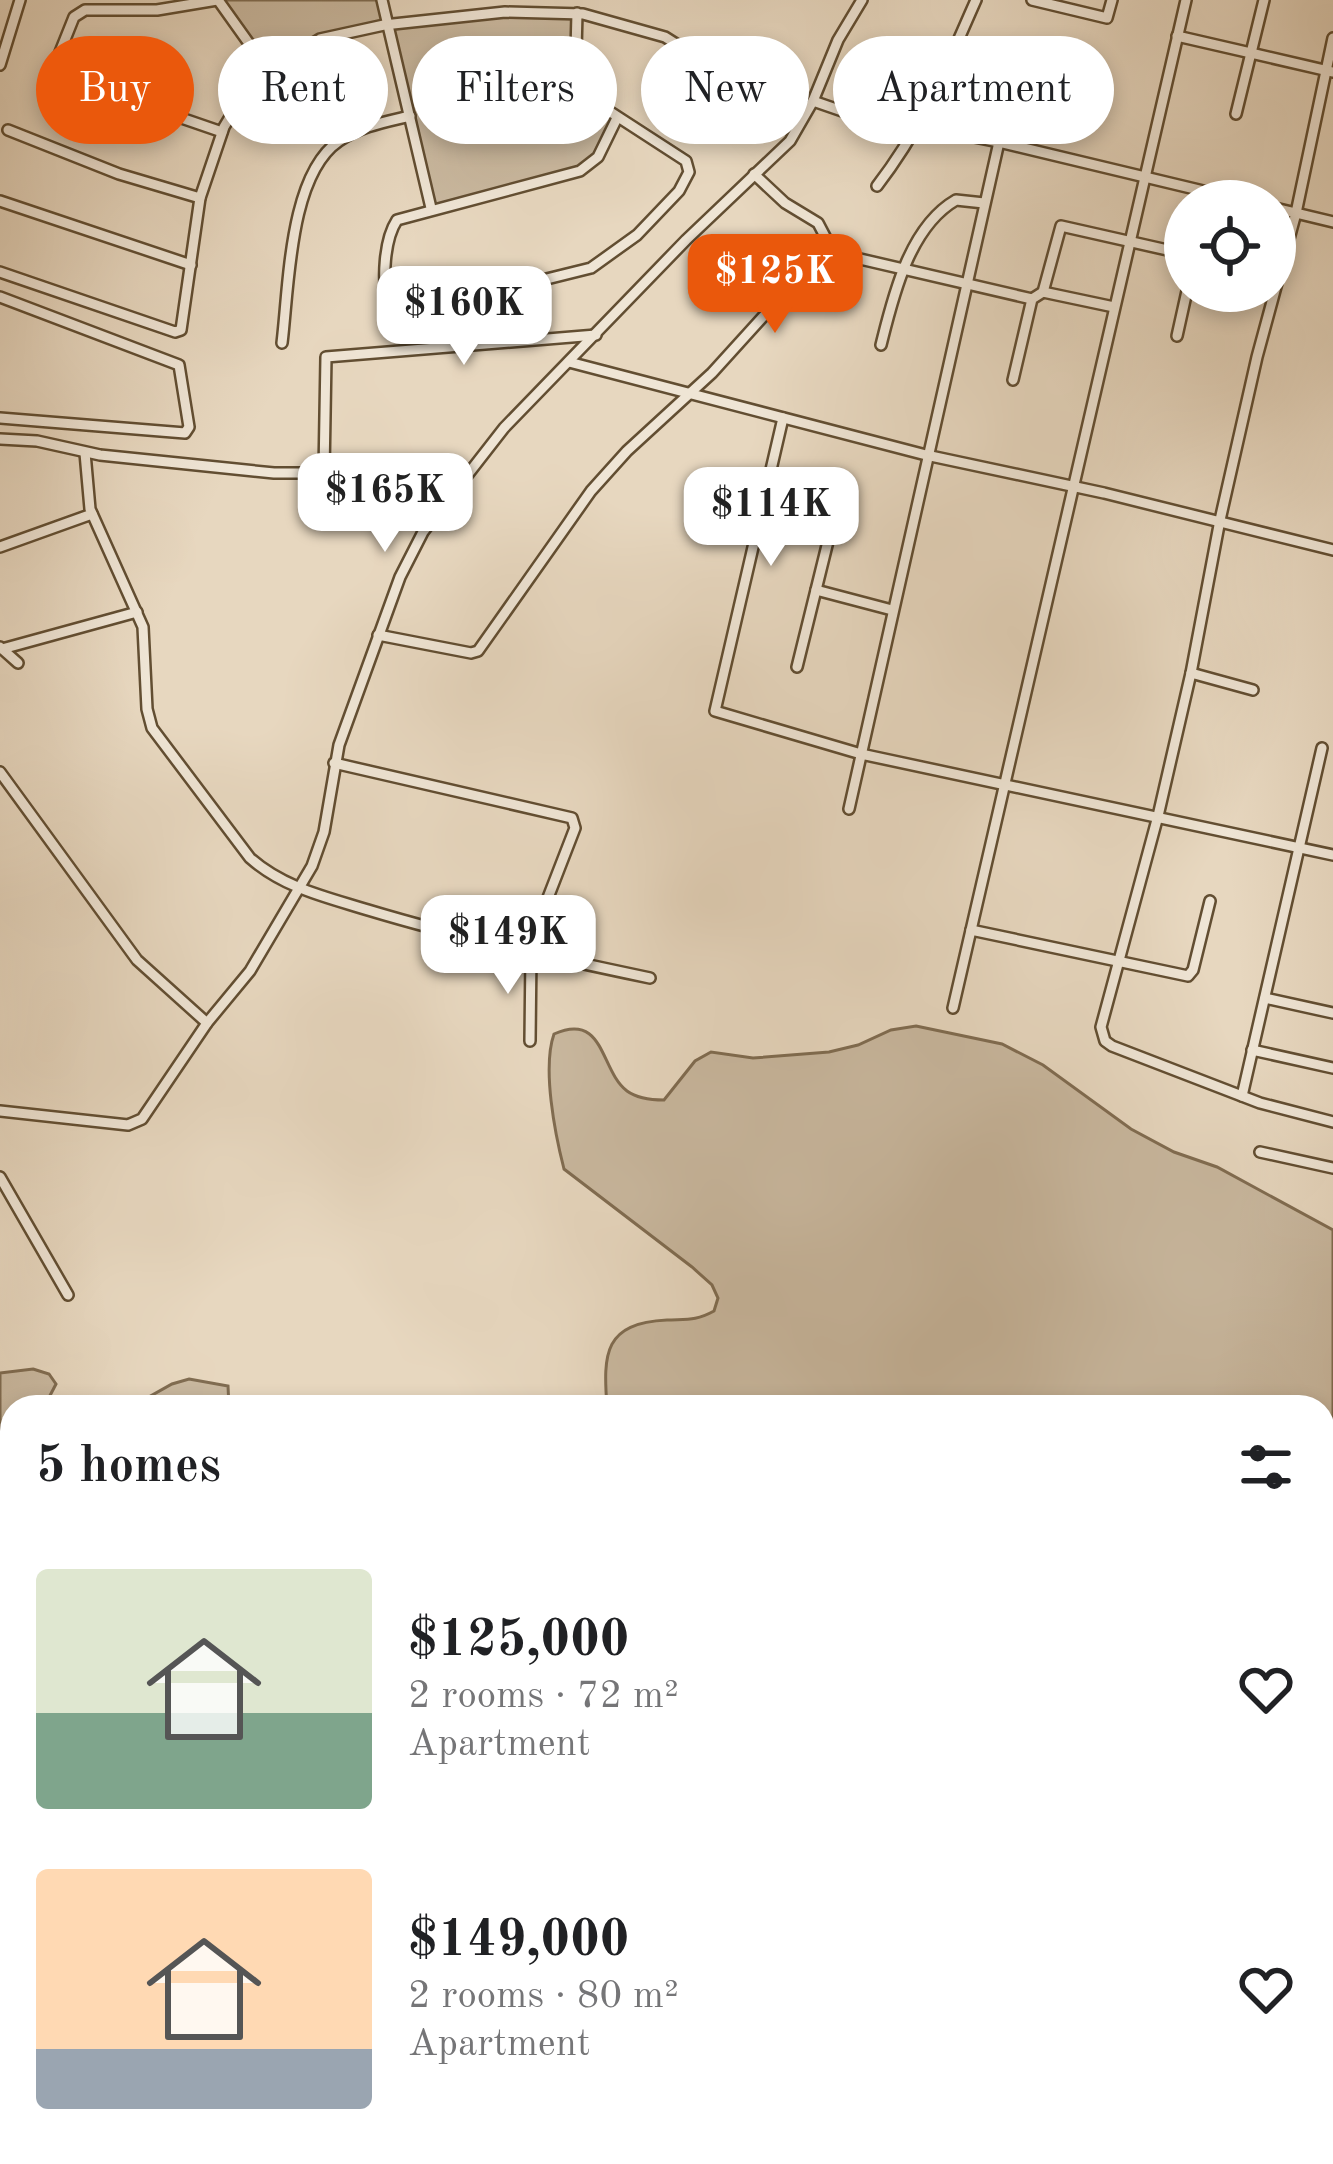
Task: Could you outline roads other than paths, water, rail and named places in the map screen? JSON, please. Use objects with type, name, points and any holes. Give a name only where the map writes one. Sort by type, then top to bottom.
[{"type":"street","points":[[0,65],[20,0]]},
{"type":"street","points":[[218,131],[68,79],[56,62],[74,17],[85,10],[157,10],[217,0],[243,36]]},
{"type":"street","points":[[382,0],[431,208]]},
{"type":"street","points":[[0,1112],[135,1124],[250,971],[322,842],[334,763],[415,545],[492,441],[790,141],[862,0]]},
{"type":"street","points":[[960,36],[976,0]]},
{"type":"street","points":[[1032,0],[1107,18],[1112,0]]},
{"type":"street","points":[[953,1007],[1186,0]]},
{"type":"street","points":[[1236,114],[1264,0]]},
{"type":"street","points":[[334,36],[504,6],[577,14],[661,36]]},
{"type":"street","points":[[575,36],[577,14]]},
{"type":"street","points":[[1177,36],[1330,71]]},
{"type":"street","points":[[1333,38],[1330,71],[1296,213],[1333,222]]},
{"type":"street","points":[[813,100],[833,108]]},
{"type":"street","points":[[282,343],[303,197],[317,163],[340,140],[362,128],[410,116]]},
{"type":"street","points":[[604,144],[588,167],[431,208],[393,223],[385,288],[388,303],[408,312],[591,268],[637,235],[679,191],[689,172],[682,157],[617,118]]},
{"type":"street","points":[[8,130],[119,174],[200,198]]},
{"type":"street","points":[[0,272],[175,332],[184,326],[200,198],[218,141]]},
{"type":"street","points":[[877,186],[907,144]]},
{"type":"street","points":[[849,809],[999,144]]},
{"type":"street","points":[[1007,144],[1164,183]]},
{"type":"street","points":[[754,174],[784,203],[818,223],[829,244],[843,255],[966,284],[1114,307]]},
{"type":"street","points":[[881,345],[901,269],[947,205],[963,199],[984,203]]},
{"type":"street","points":[[0,201],[191,265]]},
{"type":"street","points":[[1013,380],[1060,226],[1164,249]]},
{"type":"street","points":[[378,635],[478,651],[591,491],[829,244]]},
{"type":"street","points":[[0,297],[179,364],[189,427],[185,433],[0,418]]},
{"type":"street","points":[[1177,336],[1182,312]]},
{"type":"street","points":[[1269,312],[1158,816],[1101,1027],[1105,1041],[1242,1096],[1333,1122]]},
{"type":"street","points":[[323,472],[326,357],[596,334]]},
{"type":"street","points":[[569,362],[926,455],[1333,550]]},
{"type":"street","points":[[783,418],[715,711],[861,754],[1333,855]]},
{"type":"street","points":[[0,439],[274,473],[363,472],[457,486]]},
{"type":"street","points":[[85,453],[86,496],[146,640],[147,709],[152,728],[250,859],[266,873],[299,888],[433,930],[650,978]]},
{"type":"street","points":[[766,492],[823,509],[834,517],[797,667]]},
{"type":"street","points":[[0,547],[92,514]]},
{"type":"street","points":[[816,590],[892,610]]},
{"type":"street","points":[[1,648],[136,612]]},
{"type":"street","points":[[1,648],[18,663]]},
{"type":"street","points":[[1191,673],[1253,690]]},
{"type":"street","points":[[1242,1096],[1322,748]]},
{"type":"street","points":[[334,763],[572,818],[575,828],[531,953],[530,1041]]},
{"type":"street","points":[[0,772],[137,960],[207,1023]]},
{"type":"street","points":[[971,930],[1188,976],[1210,901]]},
{"type":"street","points":[[1264,998],[1333,1013]]},
{"type":"street","points":[[1252,1050],[1333,1068]]},
{"type":"street","points":[[1260,1152],[1333,1168]]},
{"type":"street","points":[[0,1178],[68,1295]]}]
